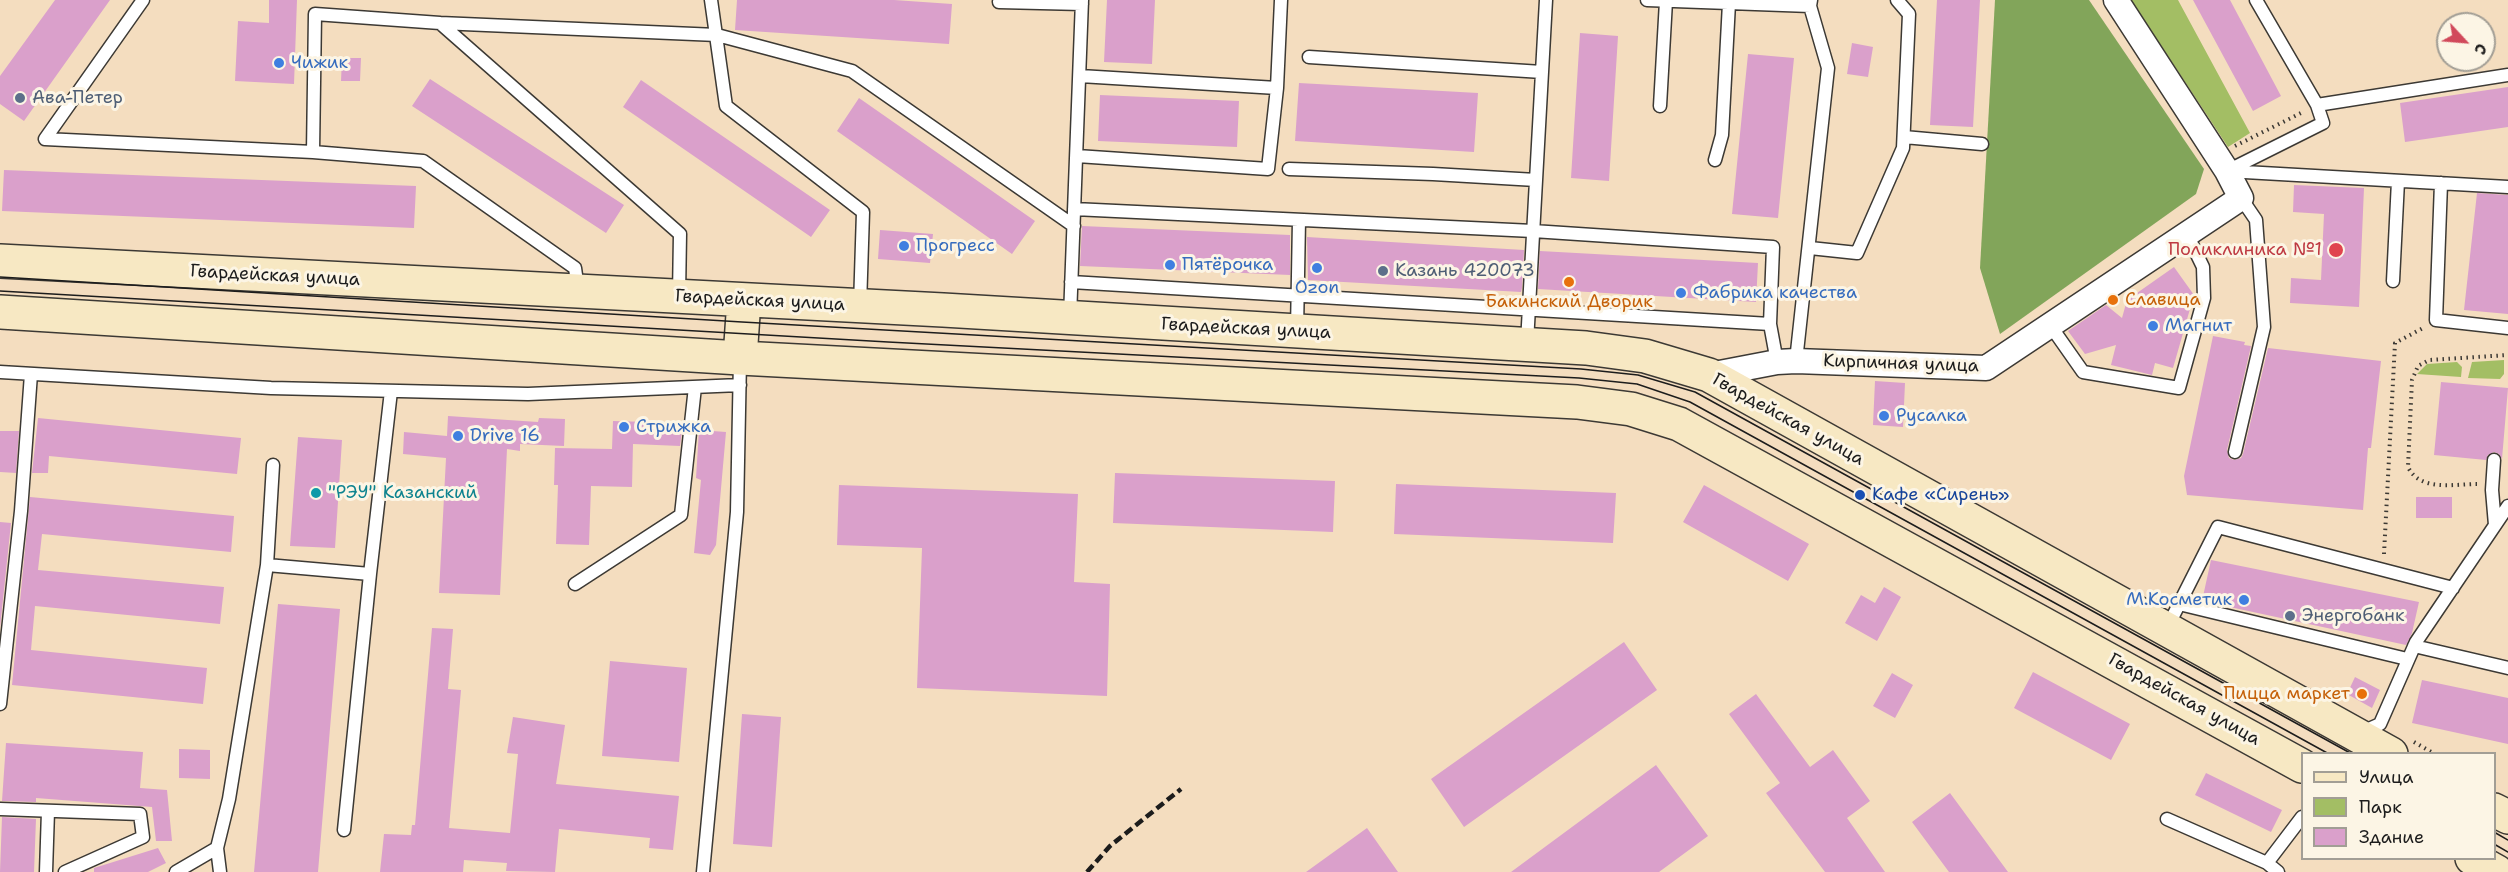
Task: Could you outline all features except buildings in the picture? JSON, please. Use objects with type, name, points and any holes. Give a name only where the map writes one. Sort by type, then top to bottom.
[{"type":"main road","name":"Гвардейская улица","points":[[0,261],[578,293],[679,296],[1586,348],[1646,356],[1709,375],[2172,616],[2351,744],[2387,752]]},
{"type":"main road","points":[[740,372],[744,300]]},
{"type":"main road","name":"Гвардейская улица","points":[[0,312],[740,372],[1577,402],[1631,409],[1679,424],[2301,765]]},
{"type":"street","points":[[2116,0],[2241,198]]},
{"type":"street","name":"Кирпичная улица","points":[[1709,375],[1786,361],[1986,368],[2241,198]]},
{"type":"lane","points":[[143,0],[45,139],[313,152],[423,161],[575,268],[578,293]]},
{"type":"lane","points":[[711,0],[726,106],[863,212],[860,307]]},
{"type":"lane","points":[[1077,156],[1268,169],[1277,88],[1281,0]]},
{"type":"lane","points":[[1527,345],[1546,0]]},
{"type":"lane","points":[[1647,0],[1810,3],[1828,68],[1810,248],[1786,361]]},
{"type":"lane","points":[[1810,248],[1857,253],[1903,148],[1909,14],[1897,0]]},
{"type":"lane","points":[[2221,163],[2323,123],[2317,105],[2256,0]]},
{"type":"lane","points":[[1660,106],[1666,1]]},
{"type":"lane","points":[[999,2],[1082,2],[1070,319]]},
{"type":"lane","points":[[1715,160],[1722,135],[1729,3]]},
{"type":"lane","points":[[313,152],[315,14],[440,23],[717,35],[852,71],[1074,226]]},
{"type":"lane","points":[[440,23],[680,234],[679,296]]},
{"type":"lane","points":[[1309,57],[1542,72]]},
{"type":"lane","points":[[2317,105],[2508,75]]},
{"type":"lane","points":[[1080,76],[1277,88]]},
{"type":"lane","points":[[1904,137],[1982,144]]},
{"type":"lane","points":[[2221,163],[2398,181],[2508,187]]},
{"type":"lane","points":[[1288,169],[1536,180]]},
{"type":"lane","points":[[2393,281],[2398,181]]},
{"type":"lane","points":[[2441,183],[2436,321],[2508,328]]},
{"type":"lane","points":[[2235,452],[2264,327],[2256,220],[2241,198]]},
{"type":"lane","points":[[1074,209],[1533,231],[1773,247],[1770,324],[1786,361]]},
{"type":"lane","points":[[1297,332],[1299,220]]},
{"type":"lane","points":[[2050,325],[2083,372],[2179,388],[2205,298],[2203,267],[2187,234]]},
{"type":"lane","points":[[1071,282],[1770,324]]},
{"type":"lane","points":[[0,372],[271,388],[528,394],[695,387],[740,372],[737,513],[703,872]]},
{"type":"lane","points":[[0,704],[21,511],[31,374]]},
{"type":"lane","points":[[575,584],[681,515],[695,387]]},
{"type":"lane","points":[[344,830],[391,391]]},
{"type":"lane","points":[[2494,460],[2492,484],[2495,525]]},
{"type":"lane","points":[[220,872],[217,848],[229,799],[267,566],[273,465]]},
{"type":"lane","points":[[2351,744],[2380,724],[2414,646],[2508,506]]},
{"type":"lane","points":[[2407,659],[2172,616],[2218,527],[2452,588]]},
{"type":"lane","points":[[267,566],[370,574]]},
{"type":"lane","points":[[2414,646],[2508,668]]},
{"type":"lane","points":[[0,809],[140,814],[143,837],[65,872]]},
{"type":"lane","points":[[46,872],[48,811]]},
{"type":"lane","points":[[2267,863],[2301,818]]},
{"type":"lane","points":[[2167,819],[2267,863],[2278,872]]},
{"type":"lane","points":[[176,872],[217,848]]},
{"type":"path","points":[[2221,163],[2317,105]]},
{"type":"path","points":[[2383,570],[2395,344],[2436,321]]},
{"type":"path","points":[[2492,484],[2427,484],[2417,480],[2411,473],[2408,467],[2412,380],[2418,366],[2429,360],[2508,355]]},
{"type":"green space","points":[[1995,0],[2089,0],[2204,169],[2196,194],[2000,334],[1980,268]]},
{"type":"green space","points":[[2131,0],[2178,0],[2250,133],[2228,147]]},
{"type":"green space","points":[[2504,360],[2504,374],[2500,379],[2468,378],[2472,362]]},
{"type":"green space","points":[[2457,362],[2462,367],[2461,377],[2417,374],[2427,364]]},
{"type":"tram line","points":[[0,277],[742,322],[1581,369],[1638,375],[1695,392],[2348,752]]},
{"type":"tram line","points":[[0,291],[888,342],[1579,378],[1637,384],[1690,402],[2325,752]]},
{"type":"tram line","points":[[2496,833],[2508,840]]},
{"type":"tram line","points":[[2496,845],[2508,852]]},
{"type":"railway","points":[[1087,872],[1110,846],[1181,789]]},
{"type":"place","name":"Чижик","points":[[279,63]]},
{"type":"place","name":"Ава-Петер","points":[[20,98]]},
{"type":"place","name":"Прогресс","points":[[904,246]]},
{"type":"place","name":"Поликлиника №1","points":[[2336,250]]},
{"type":"place","name":"Пятёрочка","points":[[1170,265]]},
{"type":"place","name":"Ozon","points":[[1317,268]]},
{"type":"place","name":"Казань 420073","points":[[1383,271]]},
{"type":"place","name":"Бакинский Дворик","points":[[1569,282]]},
{"type":"place","name":"Фабрика качества","points":[[1681,293]]},
{"type":"place","name":"Славица","points":[[2113,300]]},
{"type":"place","name":"Магнит","points":[[2153,326]]},
{"type":"place","name":"Русалка","points":[[1884,416]]},
{"type":"place","name":"Стрижка","points":[[624,427]]},
{"type":"place","name":"Drive 16","points":[[458,436]]},
{"type":"place","name":"\"РЭУ\" Казанский","points":[[316,493]]},
{"type":"place","name":"Кафе «Сирень»","points":[[1860,495]]},
{"type":"place","name":"М.Косметик","points":[[2244,600]]},
{"type":"place","name":"Энергобанк","points":[[2290,616]]},
{"type":"place","name":"Пицца маркет","points":[[2362,694]]}]
